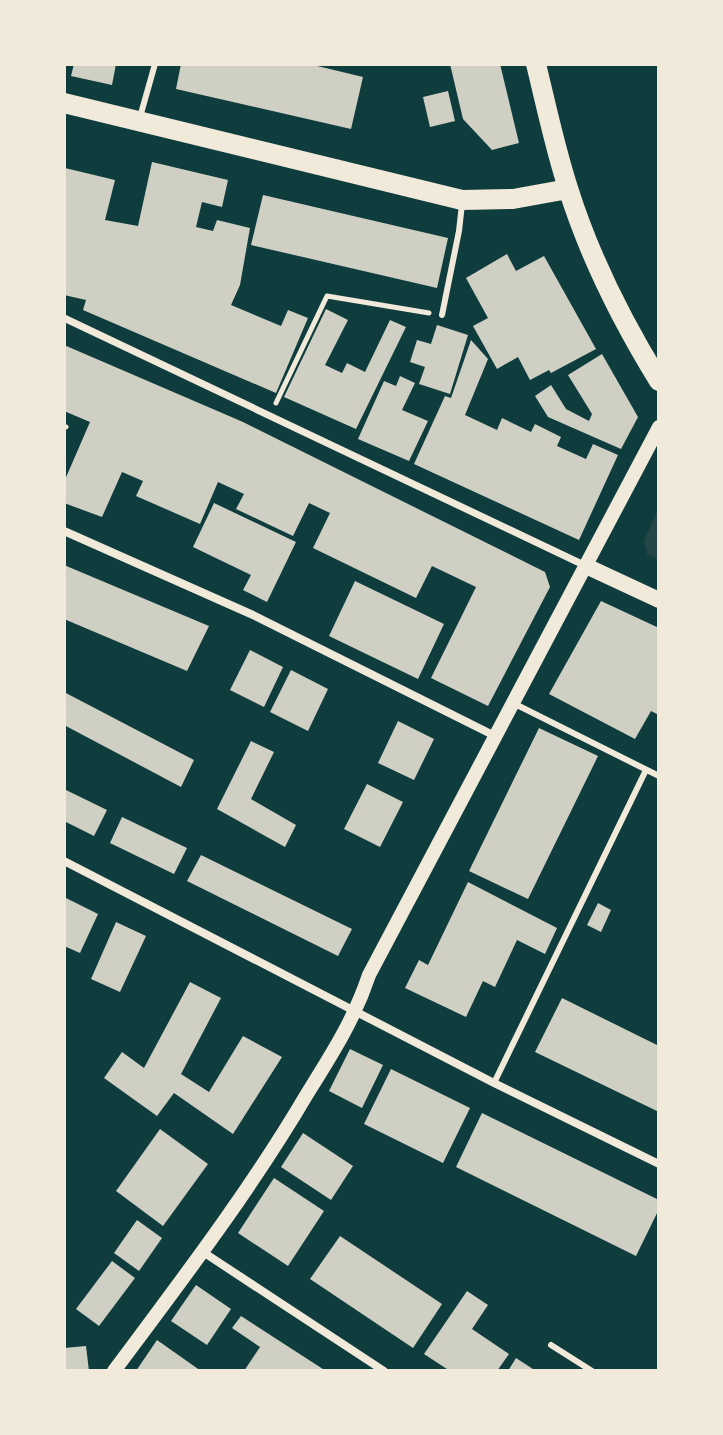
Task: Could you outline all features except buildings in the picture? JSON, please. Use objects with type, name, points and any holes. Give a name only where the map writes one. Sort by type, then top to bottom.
[{"type":"main road","points":[[536,64],[568,189],[610,291],[659,381]]},
{"type":"main road","points":[[64,103],[462,200],[513,199],[568,189]]},
{"type":"main road","points":[[586,566],[659,600]]},
{"type":"street","points":[[64,318],[586,566]]},
{"type":"street","points":[[114,1371],[203,1252],[283,1135],[357,1011],[369,975],[659,427]]},
{"type":"street","points":[[64,531],[253,615],[495,736]]},
{"type":"street","points":[[64,861],[494,1083],[659,1164]]},
{"type":"street","points":[[203,1252],[384,1371]]},
{"type":"lane","points":[[139,120],[155,64]]},
{"type":"lane","points":[[442,315],[462,200]]},
{"type":"lane","points":[[513,703],[659,776]]},
{"type":"lane","points":[[494,1083],[646,770]]},
{"type":"lane","points":[[551,1345],[592,1371]]},
{"type":"path","points":[[271,415],[327,296],[442,315]]},
{"type":"shaded area","points":[[659,507],[659,560],[647,554],[644,541]]}]
